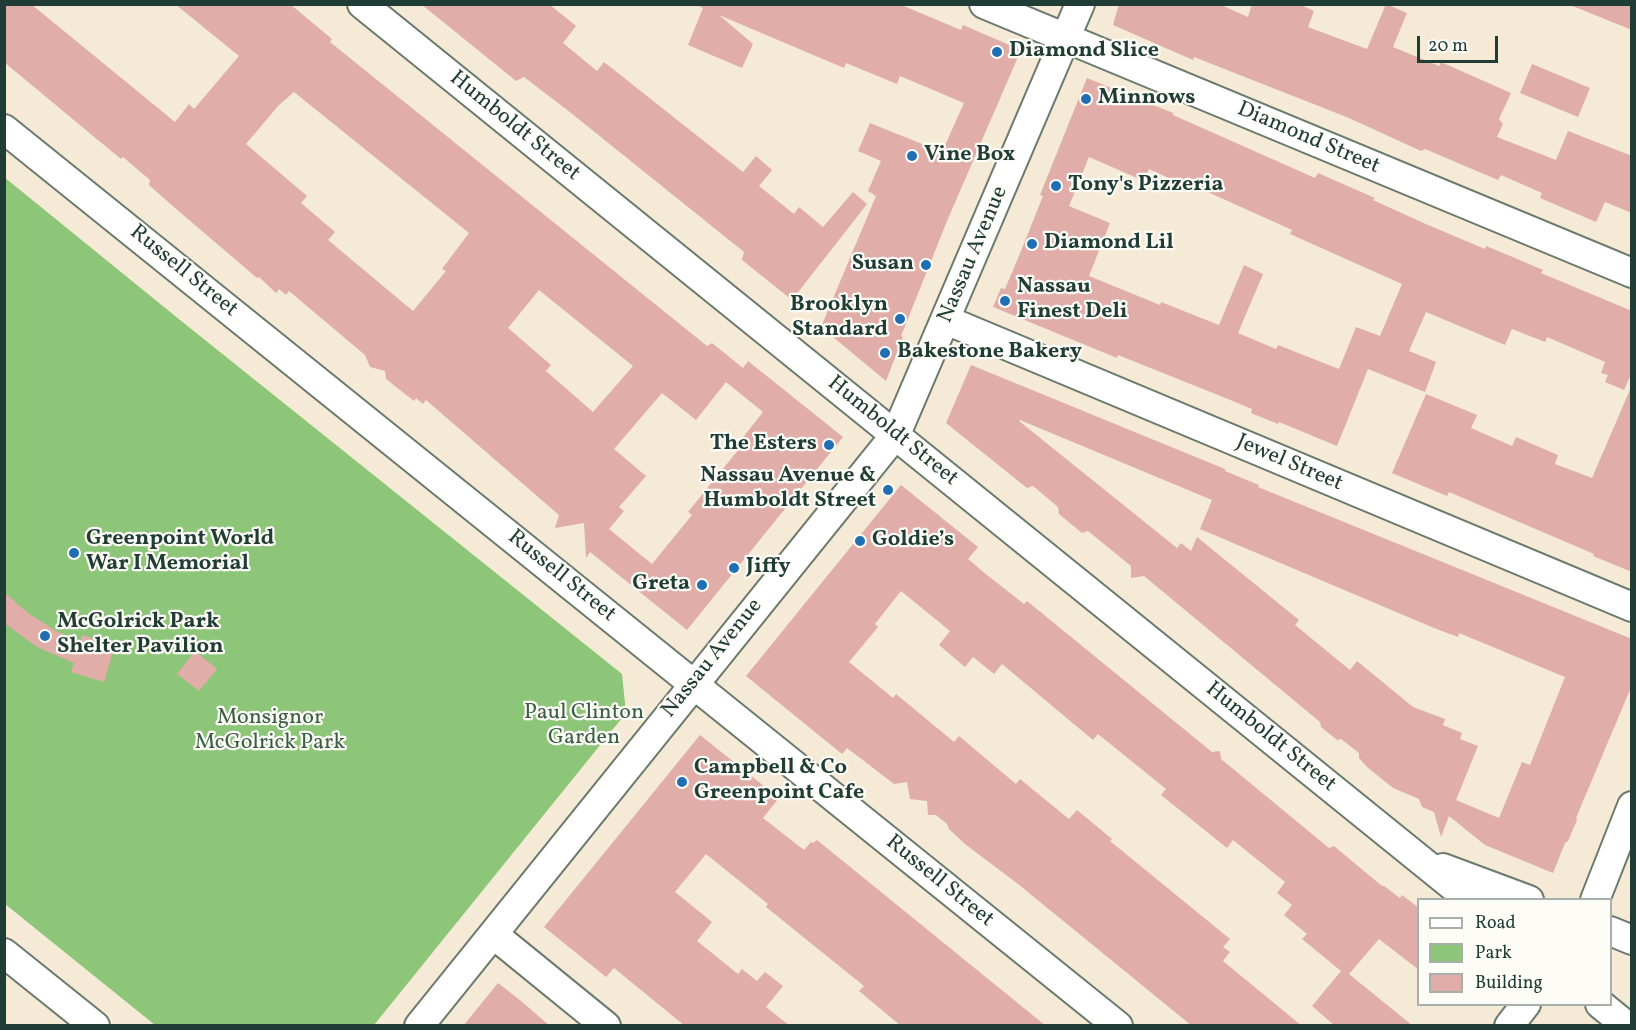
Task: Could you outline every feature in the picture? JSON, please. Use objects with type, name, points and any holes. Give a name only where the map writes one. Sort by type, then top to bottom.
[{"type":"street","name":"Humboldt Street","points":[[362,4],[1468,898]]},
{"type":"street","name":"Diamond Street","points":[[984,4],[1632,273]]},
{"type":"street","name":"Nassau Avenue","points":[[418,1026],[896,434],[1080,4]]},
{"type":"street","name":"Russell Street","points":[[4,129],[1118,1026]]},
{"type":"street","name":"Jewel Street","points":[[946,320],[1632,606]]},
{"type":"street","points":[[1596,898],[1632,806]]},
{"type":"street","name":"Humboldt Street","points":[[1421,860],[1524,898]]},
{"type":"street","points":[[1612,931],[1632,940]]},
{"type":"street","points":[[493,934],[606,1026]]},
{"type":"street","points":[[4,953],[95,1026]]},
{"type":"street","points":[[1509,1026],[1525,1006]]},
{"type":"street","points":[[1601,1006],[1627,1026]]},
{"type":"green space","name":"Monsignor McGolrick Park","points":[[4,177],[622,674],[626,713],[374,1025],[155,1025],[5,904]]},
{"type":"building","points":[[4,4],[31,4],[175,122],[189,104],[194,109],[239,56],[175,4],[290,4],[332,39],[330,42],[707,346],[712,343],[743,368],[748,361],[843,437],[687,630],[590,552],[586,558],[584,523],[555,528],[559,515],[426,400],[423,404],[416,398],[414,401],[386,379],[385,371],[370,367],[365,355],[289,291],[286,295],[279,289],[276,293],[259,277],[257,278],[149,185],[150,180],[123,157],[121,159],[4,62]],"holes":[[[294,92],[469,233],[442,269],[446,271],[413,311],[328,240],[335,232],[301,203],[307,196],[246,144],[279,105]],[[539,290],[633,366],[593,412],[546,371],[551,365],[508,328]],[[726,382],[763,412],[744,436],[747,439],[688,512],[692,515],[652,564],[609,529],[624,511],[619,507],[646,476],[614,449],[662,393],[696,420]]]},
{"type":"building","points":[[421,4],[549,4],[576,26],[563,43],[597,71],[604,62],[743,172],[756,156],[772,170],[759,186],[794,214],[799,207],[823,227],[853,192],[867,204],[792,300],[742,260],[744,252],[566,109],[524,77],[516,81]]},
{"type":"building","points":[[694,4],[899,4],[961,30],[963,25],[1021,50],[947,221],[901,336],[903,337],[886,381],[821,327],[876,196],[868,191],[881,161],[858,151],[870,123],[942,152],[964,103],[900,76],[897,84],[846,63],[844,68],[719,15],[753,44],[742,68],[688,45],[703,8]]},
{"type":"building","points":[[1119,4],[1219,4],[1248,17],[1252,4],[1299,4],[1314,11],[1308,27],[1367,49],[1386,4],[1407,13],[1393,47],[1439,66],[1441,62],[1511,93],[1499,119],[1503,124],[1497,137],[1556,160],[1568,131],[1632,156],[1632,213],[1605,202],[1596,222],[1540,198],[1542,193],[1501,175],[1498,180],[1425,149],[1421,151],[1349,118],[1194,57],[1193,60],[1113,25]]},
{"type":"building","points":[[1632,4],[1632,30],[1570,5]]},
{"type":"building","points":[[1532,64],[1590,88],[1578,117],[1520,93]]},
{"type":"building","points":[[1087,78],[1173,113],[1173,115],[1315,178],[1318,173],[1428,225],[1485,249],[1486,246],[1515,258],[1543,270],[1541,273],[1632,311],[1632,372],[1624,390],[1605,382],[1608,375],[1601,373],[1605,362],[1547,337],[1545,342],[1512,329],[1505,345],[1426,312],[1409,351],[1436,362],[1425,392],[1368,369],[1337,446],[1251,413],[1252,409],[1223,397],[1118,355],[1117,358],[993,307],[1001,288],[1005,289],[1021,251],[1043,196],[1040,195]],"holes":[[[1089,157],[1144,181],[1149,169],[1197,191],[1199,188],[1292,230],[1290,234],[1402,284],[1380,336],[1356,327],[1339,369],[1278,345],[1276,349],[1238,333],[1263,274],[1244,265],[1219,325],[1161,302],[1160,305],[1089,276],[1110,223],[1069,206]]]},
{"type":"building","points":[[971,365],[1225,469],[1225,471],[1259,485],[1258,487],[1632,639],[1632,685],[1553,873],[1485,845],[1449,816],[1441,837],[1434,812],[1422,807],[1419,799],[1393,788],[1367,767],[1359,758],[1359,753],[1321,727],[1320,722],[1144,576],[1131,578],[1131,566],[1088,531],[1082,533],[1059,514],[1058,507],[1033,486],[1027,488],[946,423]],"holes":[[[1019,421],[1212,500],[1200,529],[1434,628],[1458,637],[1459,633],[1565,677],[1530,765],[1522,762],[1499,818],[1456,800],[1478,746],[1460,739],[1462,733],[1443,725],[1445,719],[1413,707],[1357,661],[1350,670],[1295,625],[1299,620],[1197,537],[1191,551],[1181,543],[1177,548]]]},
{"type":"building","points":[[1632,385],[1632,572],[1449,492],[1447,496],[1392,473],[1426,394],[1477,415],[1471,428],[1512,446],[1516,437],[1558,455],[1555,464],[1592,478]]},
{"type":"building","points":[[901,485],[978,547],[968,559],[987,575],[1024,604],[1027,601],[1212,752],[1220,751],[1221,759],[1329,848],[1334,846],[1382,886],[1400,898],[1402,895],[1417,906],[1417,968],[1379,939],[1349,974],[1413,1026],[1335,1026],[1312,1006],[1341,971],[1302,939],[1307,934],[1284,915],[1292,905],[1277,893],[1285,882],[1233,840],[1227,848],[1161,795],[1166,789],[1098,734],[1093,740],[1002,664],[994,674],[973,657],[965,667],[939,645],[950,631],[901,591],[875,624],[878,627],[849,662],[893,698],[896,694],[954,742],[959,736],[1016,784],[1020,779],[1069,819],[1077,810],[1112,839],[1110,841],[1230,939],[1223,947],[1230,952],[1223,961],[1302,1026],[1192,1026],[1018,884],[965,844],[936,815],[928,815],[927,801],[910,799],[907,782],[894,784],[847,748],[842,754],[746,676]]},
{"type":"building","name":"McGolrick Park Shelter Pavilion","points":[[4,592],[28,613],[56,631],[80,642],[82,635],[115,645],[104,682],[71,672],[74,663],[37,647],[4,623]]},
{"type":"building","points":[[195,651],[217,669],[199,691],[177,674]]},
{"type":"building","points":[[700,735],[779,798],[763,818],[804,850],[811,842],[817,840],[1046,1026],[901,1026],[859,991],[864,986],[766,907],[768,904],[706,854],[675,892],[712,922],[697,941],[738,974],[742,969],[757,981],[765,972],[783,986],[766,1007],[790,1026],[685,1026],[614,968],[606,977],[544,927]]},
{"type":"building","points":[[498,983],[521,1001],[550,1026],[463,1026]]},
{"type":"place","name":"Diamond Slice","points":[[997,52]]},
{"type":"place","name":"Minnows","points":[[1086,99]]},
{"type":"place","name":"Vine Box","points":[[912,156]]},
{"type":"place","name":"Tony's Pizzeria","points":[[1056,186]]},
{"type":"place","name":"Diamond Lil","points":[[1032,244]]},
{"type":"place","name":"Susan","points":[[926,265]]},
{"type":"place","name":"Nassau Finest Deli","points":[[1005,301]]},
{"type":"place","name":"Brooklyn Standard","points":[[900,319]]},
{"type":"place","name":"Bakestone Bakery","points":[[885,353]]},
{"type":"place","name":"The Esters","points":[[829,445]]},
{"type":"place","name":"Nassau Avenue & Humboldt Street","points":[[888,490]]},
{"type":"place","name":"Goldie’s","points":[[860,541]]},
{"type":"place","name":"Greenpoint World War I Memorial","points":[[74,553]]},
{"type":"place","name":"Jiffy","points":[[734,568]]},
{"type":"place","name":"Greta","points":[[702,585]]},
{"type":"place","name":"McGolrick Park Shelter Pavilion","points":[[45,636]]},
{"type":"place","name":"Campbell & Co Greenpoint Cafe","points":[[682,782]]},
{"type":"park label","name":"Paul Clinton Garden","points":[[584,726]]}]
